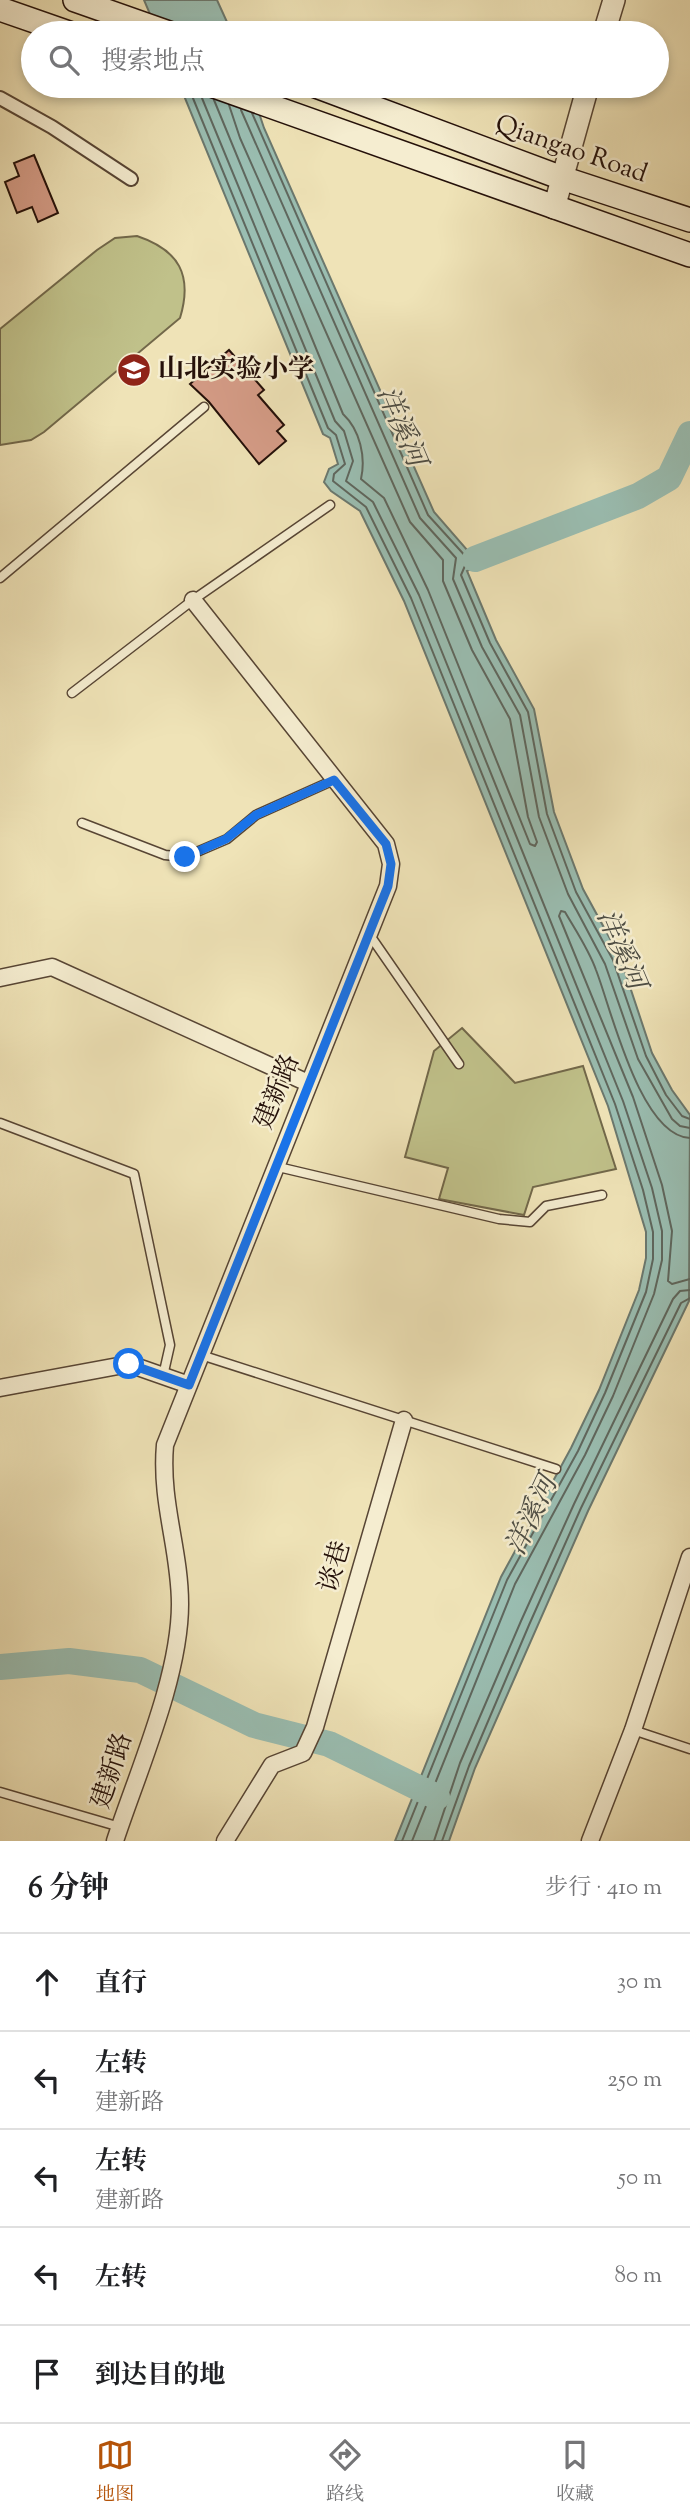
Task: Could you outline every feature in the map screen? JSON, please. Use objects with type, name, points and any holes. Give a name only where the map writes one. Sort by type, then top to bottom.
[{"type":"main road","points":[[80,2],[135,21]]},
{"type":"main road","points":[[0,9],[34,21]]},
{"type":"main road","points":[[247,98],[690,256]]},
{"type":"main road","name":"Qiangao Road","points":[[348,98],[562,178],[690,220]]},
{"type":"main road","points":[[436,167],[450,156],[445,134]]},
{"type":"street","points":[[608,21],[614,0]]},
{"type":"street","points":[[0,98],[52,127],[131,179]]},
{"type":"street","points":[[554,208],[585,98]]},
{"type":"street","name":"建新路","points":[[118,1834],[173,1660],[180,1604],[162,1479],[165,1445],[274,1166],[388,886],[391,864],[386,844],[193,600]]},
{"type":"street","points":[[0,978],[52,967],[308,1083]]},
{"type":"street","points":[[0,1388],[129,1364],[189,1385]]},
{"type":"street","name":"谈巷","points":[[225,1841],[272,1765],[303,1753],[315,1727],[404,1420]]},
{"type":"street","points":[[590,1841],[634,1730],[690,1557]]},
{"type":"lane","points":[[0,578],[204,407]]},
{"type":"lane","points":[[72,693],[193,600],[330,505]]},
{"type":"lane","points":[[82,823],[165,855],[185,857],[226,839],[256,815],[334,780]]},
{"type":"lane","points":[[369,933],[459,1063]]},
{"type":"lane","points":[[0,1123],[134,1174],[170,1345],[163,1376]]},
{"type":"lane","points":[[274,1166],[499,1219],[530,1222],[546,1206],[602,1195]]},
{"type":"lane","points":[[201,1355],[556,1469]]},
{"type":"lane","points":[[634,1730],[690,1749]]},
{"type":"lane","points":[[0,1792],[118,1834]]},
{"type":"green space","points":[[137,236],[163,249],[179,266],[185,289],[180,318],[44,432],[31,440],[0,445],[0,329],[97,250],[115,238]]},
{"type":"green space","points":[[462,1028],[515,1083],[583,1066],[616,1169],[533,1187],[524,1215],[439,1199],[448,1168],[405,1157],[434,1051]]},
{"type":"water","points":[[144,0],[217,0],[227,21],[153,21]]},
{"type":"water","points":[[185,98],[254,98],[264,128],[434,512],[475,559],[475,567],[467,571],[496,640],[534,709],[554,812],[583,889],[620,957],[652,1053],[672,1090],[690,1115],[689,1301],[588,1511],[475,1768],[449,1841],[395,1841],[501,1577],[571,1448],[599,1390],[639,1290],[646,1258],[646,1232],[608,1106],[404,601],[360,511],[331,491],[324,482],[329,469],[338,464],[330,438],[323,434]]},
{"type":"building","points":[[34,155],[58,213],[38,222],[32,207],[17,213],[5,182],[19,176],[14,163]]},
{"type":"building","points":[[229,350],[264,390],[258,395],[284,425],[277,431],[286,441],[259,464],[209,402],[190,384]]},
{"type":"waterway","points":[[475,559],[638,496],[669,478],[690,434]]},
{"type":"waterway","points":[[0,1667],[69,1661],[140,1670],[254,1725],[329,1744],[437,1797]]},
{"type":"place","name":"山北实验小学","points":[[134,370]]},
{"type":"route","points":[[129,1364],[189,1385],[274,1166],[388,886],[391,864],[386,844],[334,780],[256,815],[226,839],[185,857]]},
{"type":"water label","name":"洋溪河","points":[[400,427]]},
{"type":"water label","name":"洋溪河","points":[[620,950]]},
{"type":"water label","name":"洋溪河","points":[[533,1516]]}]
